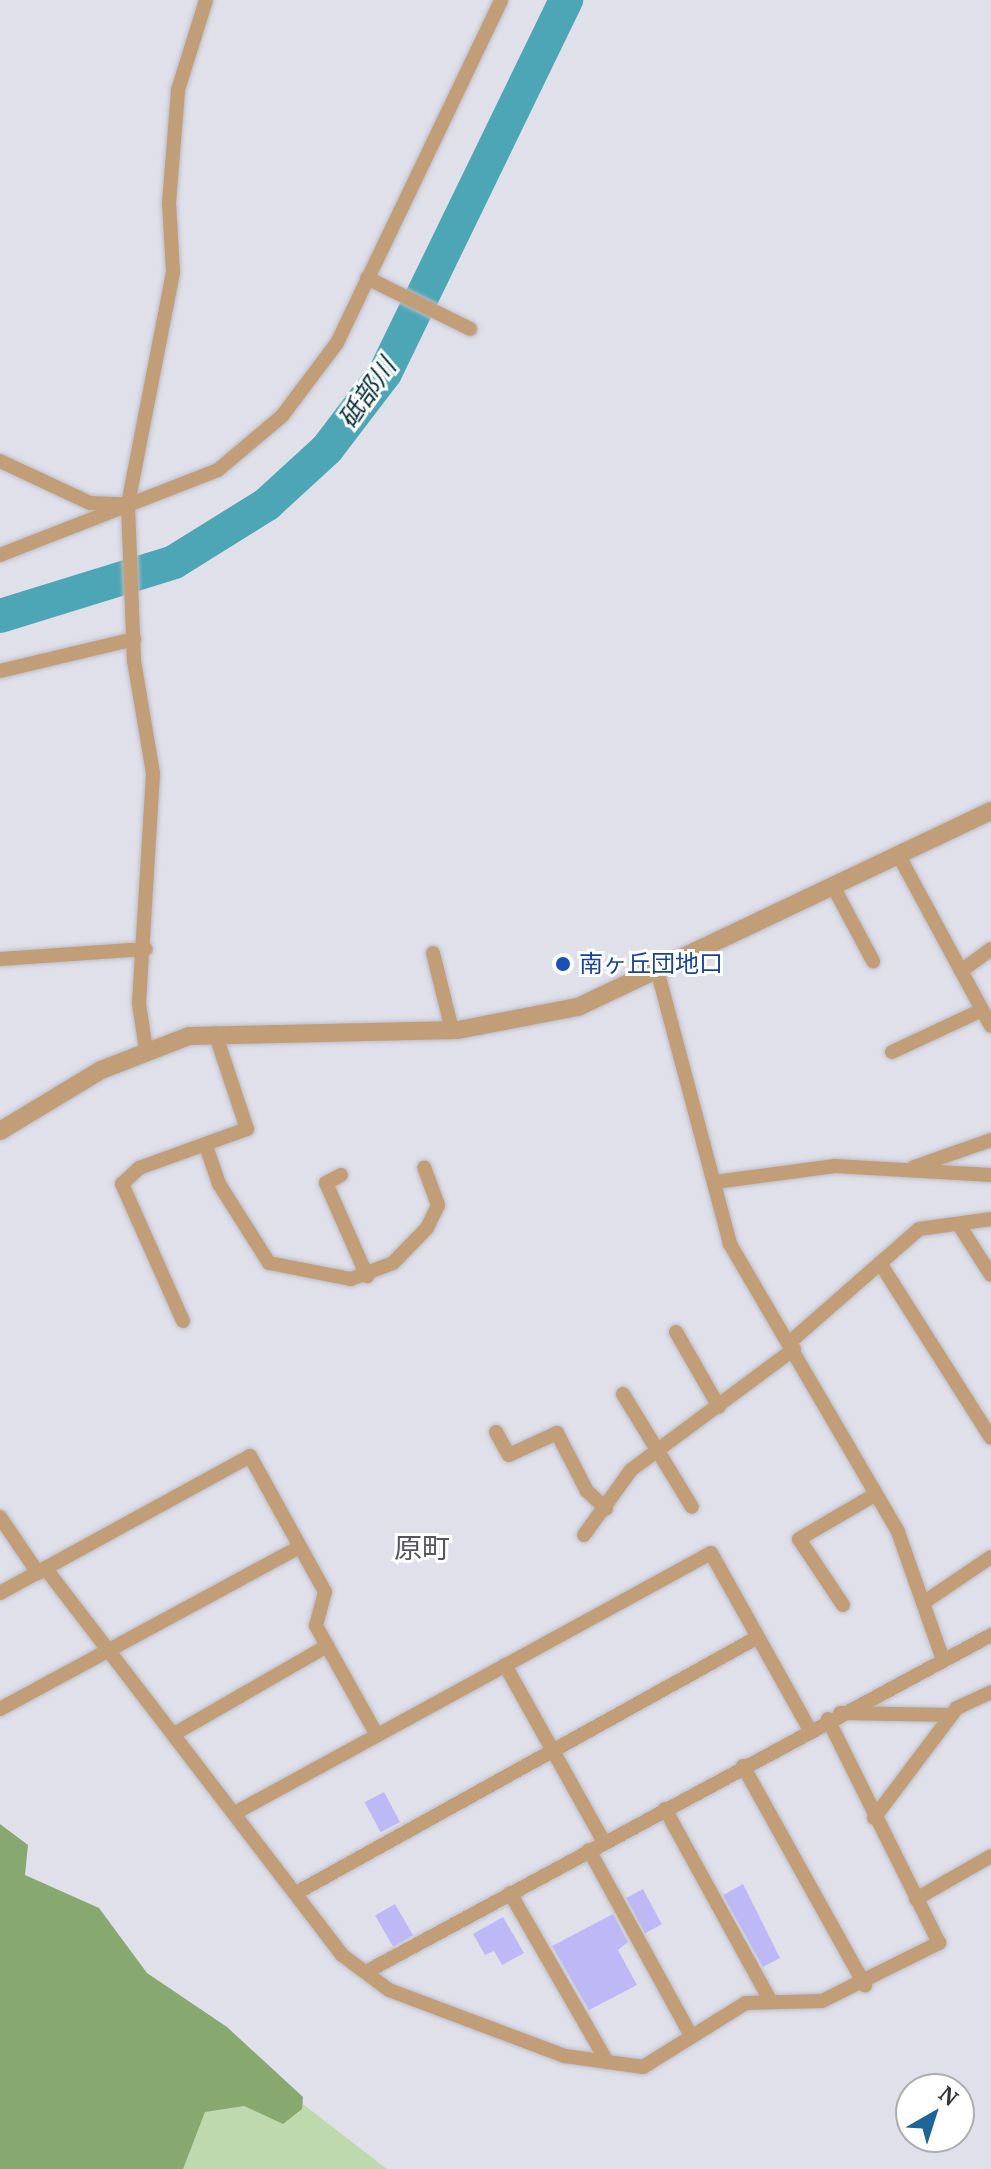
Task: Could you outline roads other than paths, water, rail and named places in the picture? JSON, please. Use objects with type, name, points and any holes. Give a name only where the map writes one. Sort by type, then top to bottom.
[{"type":"street","points":[[146,1050],[139,1003],[146,949],[153,773],[134,632],[128,512],[173,272],[169,203],[178,90],[206,0]]},
{"type":"street","points":[[0,555],[128,512],[218,470],[264,434],[318,372],[371,280],[501,0]]},
{"type":"street","points":[[371,280],[467,327]]},
{"type":"street","points":[[0,461],[90,503],[128,512]]},
{"type":"street","points":[[0,671],[134,632]]},
{"type":"street","points":[[0,1131],[146,1050],[215,1033],[452,1030],[544,1018],[658,973],[991,811]]},
{"type":"street","points":[[899,856],[991,1026]]},
{"type":"street","points":[[834,888],[873,961]]},
{"type":"street","points":[[0,959],[146,949]]},
{"type":"street","points":[[961,971],[991,949]]},
{"type":"street","points":[[433,953],[452,1030]]},
{"type":"street","points":[[658,973],[730,1244],[876,1494],[923,1603],[942,1657]]},
{"type":"street","points":[[892,1052],[982,1010]]},
{"type":"street","points":[[183,1321],[122,1184],[139,1168],[247,1129],[215,1033]]},
{"type":"street","points":[[906,1170],[991,1140]]},
{"type":"street","points":[[206,1146],[219,1184],[269,1263],[367,1276],[405,1253],[434,1216],[438,1205],[424,1167]]},
{"type":"street","points":[[715,1182],[789,1169],[906,1170],[991,1175]]},
{"type":"street","points":[[341,1175],[326,1183],[367,1276]]},
{"type":"street","points":[[584,1535],[606,1509],[631,1470],[719,1407],[792,1346],[919,1229],[991,1219]]},
{"type":"street","points":[[959,1225],[991,1275]]},
{"type":"street","points":[[880,1263],[991,1438]]},
{"type":"street","points":[[676,1332],[719,1407]]},
{"type":"street","points":[[623,1394],[692,1507]]},
{"type":"street","points":[[496,1432],[509,1455],[557,1433],[587,1491],[606,1509]]},
{"type":"street","points":[[0,1593],[250,1456],[325,1592],[316,1626],[377,1735]]},
{"type":"street","points":[[843,1605],[799,1539],[876,1494]]},
{"type":"street","points":[[0,1517],[108,1649],[342,1955],[389,1990],[515,2043],[643,2067],[746,2003],[822,2001],[865,1985],[939,1943],[874,1818],[834,1716]]},
{"type":"street","points":[[0,1709],[300,1547]]},
{"type":"street","points":[[235,1813],[711,1553],[810,1730]]},
{"type":"street","points":[[923,1603],[991,1557]]},
{"type":"street","points":[[366,1972],[942,1657],[991,1635]]},
{"type":"street","points":[[296,1893],[758,1637]]},
{"type":"street","points":[[174,1734],[327,1646]]},
{"type":"street","points":[[505,1665],[604,1842]]},
{"type":"street","points":[[874,1818],[951,1715],[991,1692]]},
{"type":"street","points":[[834,1716],[951,1715]]},
{"type":"street","points":[[743,1766],[865,1985]]},
{"type":"street","points":[[665,1809],[771,2002]]},
{"type":"street","points":[[589,1850],[692,2037]]},
{"type":"street","points":[[916,1899],[991,1856]]},
{"type":"street","points":[[510,1893],[607,2062]]},
{"type":"waterway","name":"砥部川","points":[[0,616],[174,562],[267,504],[327,449],[385,373],[566,0]]},
{"type":"place","name":"南ヶ丘団地口","points":[[563,964]]},
{"type":"district","name":"原町","points":[[422,1548]]}]
